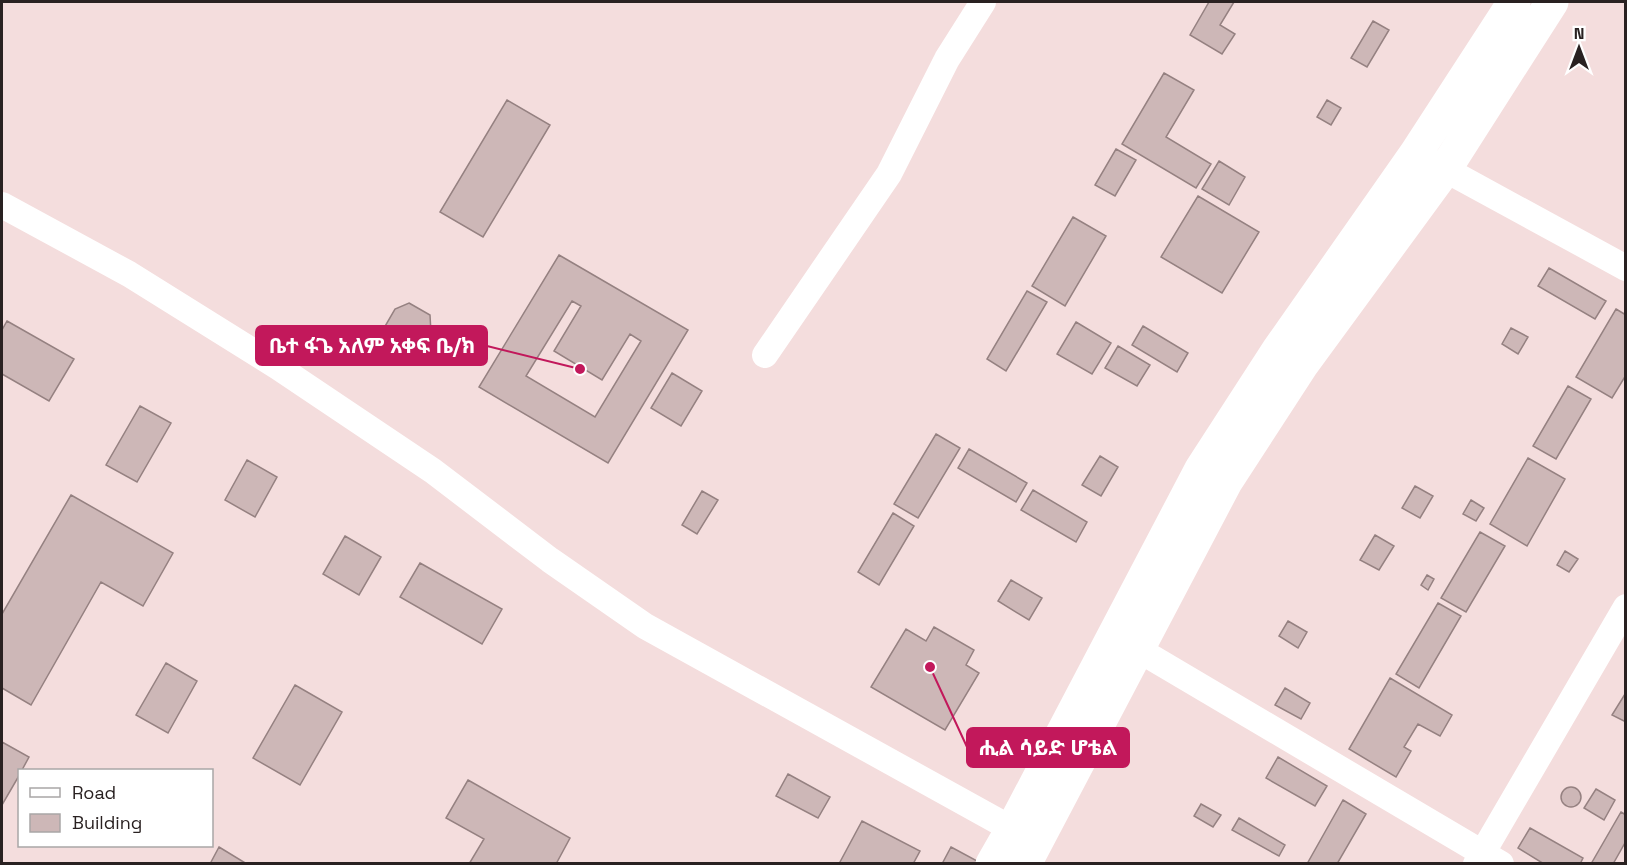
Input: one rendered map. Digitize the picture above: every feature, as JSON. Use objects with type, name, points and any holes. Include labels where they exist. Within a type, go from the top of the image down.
[{"type":"main road","points":[[992,864],[1202,469],[1278,350],[1416,153],[1514,2]]},
{"type":"main road","points":[[1025,864],[1226,482],[1302,365],[1444,171],[1552,2]]},
{"type":"street","points":[[765,355],[889,174],[947,59],[983,2]]},
{"type":"street","points":[[1416,153],[1444,171],[1626,268]]},
{"type":"street","points":[[2,205],[129,274],[278,367],[433,471],[550,560],[645,626],[1012,829]]},
{"type":"street","points":[[1139,650],[1486,859],[1626,607]]},
{"type":"building","points":[[1209,2],[1234,2],[1220,25],[1235,34],[1222,54],[1190,35]]},
{"type":"building","points":[[1373,21],[1389,30],[1367,67],[1351,58]]},
{"type":"building","points":[[1164,73],[1194,90],[1166,137],[1211,164],[1196,188],[1122,144]]},
{"type":"building","points":[[507,100],[550,125],[483,237],[440,212]]},
{"type":"building","points":[[1327,100],[1341,108],[1331,125],[1317,117]]},
{"type":"building","points":[[1116,149],[1136,160],[1115,196],[1095,185]]},
{"type":"building","points":[[1219,161],[1245,177],[1229,205],[1202,189]]},
{"type":"building","points":[[1198,196],[1259,232],[1222,293],[1161,257]]},
{"type":"building","points":[[1073,217],[1106,236],[1065,306],[1032,286]]},
{"type":"building","points":[[559,255],[688,330],[608,463],[479,387]],"holes":[[[572,301],[581,306],[554,351],[602,380],[630,334],[641,341],[595,417],[526,376]]]},
{"type":"building","points":[[1549,268],[1606,301],[1595,319],[1538,286]]},
{"type":"building","points":[[1027,291],[1047,302],[1006,371],[987,359]]},
{"type":"building","points":[[409,303],[430,315],[431,333],[419,352],[403,361],[382,348],[384,328],[395,309]]},
{"type":"building","points":[[1616,309],[1626,315],[1626,375],[1612,398],[1576,377]]},
{"type":"building","points":[[7,321],[74,359],[49,401],[2,374],[2,330]]},
{"type":"building","points":[[1076,322],[1111,343],[1092,374],[1057,354]]},
{"type":"building","points":[[1143,326],[1188,353],[1177,372],[1132,345]]},
{"type":"building","points":[[1511,328],[1528,337],[1518,354],[1502,344]]},
{"type":"building","points":[[1118,346],[1150,365],[1137,386],[1105,368]]},
{"type":"building","points":[[672,373],[702,391],[681,426],[651,408]]},
{"type":"building","points":[[1568,386],[1591,399],[1556,459],[1533,446]]},
{"type":"building","points":[[140,406],[171,423],[137,482],[106,465]]},
{"type":"building","points":[[936,434],[960,448],[918,518],[894,504]]},
{"type":"building","points":[[969,449],[1027,483],[1016,502],[958,468]]},
{"type":"building","points":[[1100,456],[1118,467],[1101,496],[1082,485]]},
{"type":"building","points":[[1528,458],[1565,479],[1527,546],[1490,524]]},
{"type":"building","points":[[247,460],[277,477],[255,517],[225,500]]},
{"type":"building","points":[[1415,486],[1433,496],[1420,518],[1402,508]]},
{"type":"building","points":[[1033,490],[1087,522],[1076,542],[1021,510]]},
{"type":"building","points":[[702,491],[718,500],[697,534],[682,525]]},
{"type":"building","points":[[71,495],[173,553],[143,606],[101,582],[31,705],[2,688],[2,614]]},
{"type":"building","points":[[1471,500],[1484,508],[1476,521],[1463,514]]},
{"type":"building","points":[[893,513],[914,526],[879,585],[858,572]]},
{"type":"building","points":[[1480,532],[1505,546],[1466,612],[1441,598]]},
{"type":"building","points":[[1375,535],[1394,546],[1379,570],[1360,560]]},
{"type":"building","points":[[345,536],[381,557],[359,595],[323,574]]},
{"type":"building","points":[[1565,551],[1578,559],[1569,572],[1557,565]]},
{"type":"building","points":[[420,563],[502,609],[482,644],[400,597]]},
{"type":"building","points":[[1427,575],[1434,579],[1428,590],[1421,585]]},
{"type":"building","points":[[1011,580],[1042,598],[1029,620],[998,601]]},
{"type":"building","points":[[1438,603],[1461,616],[1419,688],[1396,674]]},
{"type":"building","points":[[1288,621],[1307,632],[1298,648],[1279,636]]},
{"type":"building","points":[[934,627],[974,650],[966,665],[979,673],[945,730],[871,687],[906,629],[926,641]]},
{"type":"building","points":[[166,663],[197,681],[168,733],[136,715]]},
{"type":"building","points":[[1390,678],[1452,715],[1440,736],[1418,724],[1404,747],[1411,751],[1396,777],[1349,749]]},
{"type":"building","points":[[295,685],[342,712],[300,785],[253,758]]},
{"type":"building","points":[[1285,688],[1310,703],[1301,719],[1275,705]]},
{"type":"building","points":[[1626,694],[1626,722],[1612,715]]},
{"type":"building","points":[[2,742],[29,757],[23,769],[18,769],[18,777],[2,805]]},
{"type":"building","points":[[1278,757],[1327,786],[1315,806],[1266,778]]},
{"type":"building","points":[[788,774],[830,797],[818,818],[776,796]]},
{"type":"building","points":[[468,780],[570,838],[556,864],[469,864],[484,839],[446,818]]},
{"type":"building","points":[[1571,787],[1578,790],[1581,797],[1578,804],[1571,807],[1564,804],[1561,797],[1564,790]]},
{"type":"building","points":[[1596,789],[1615,800],[1604,820],[1584,808]]},
{"type":"building","points":[[1343,800],[1366,814],[1337,864],[1307,864]]},
{"type":"building","points":[[1201,804],[1221,815],[1213,827],[1194,816]]},
{"type":"building","points":[[1621,812],[1626,815],[1626,841],[1613,864],[1591,864]]},
{"type":"building","points":[[1239,818],[1285,845],[1279,856],[1232,830]]},
{"type":"building","points":[[862,821],[920,851],[913,864],[843,864],[840,862]]},
{"type":"building","points":[[1530,828],[1583,858],[1580,864],[1544,864],[1518,848]]},
{"type":"building","points":[[219,847],[247,864],[210,864]]},
{"type":"building","points":[[951,847],[979,862],[978,864],[942,864]]},
{"type":"place","name":"ቤተ ፋጌ አለም አቀፍ ቤ/ክ","points":[[580,369]]},
{"type":"place","name":"ሒል ሳይድ ሆቴል","points":[[930,667]]}]
